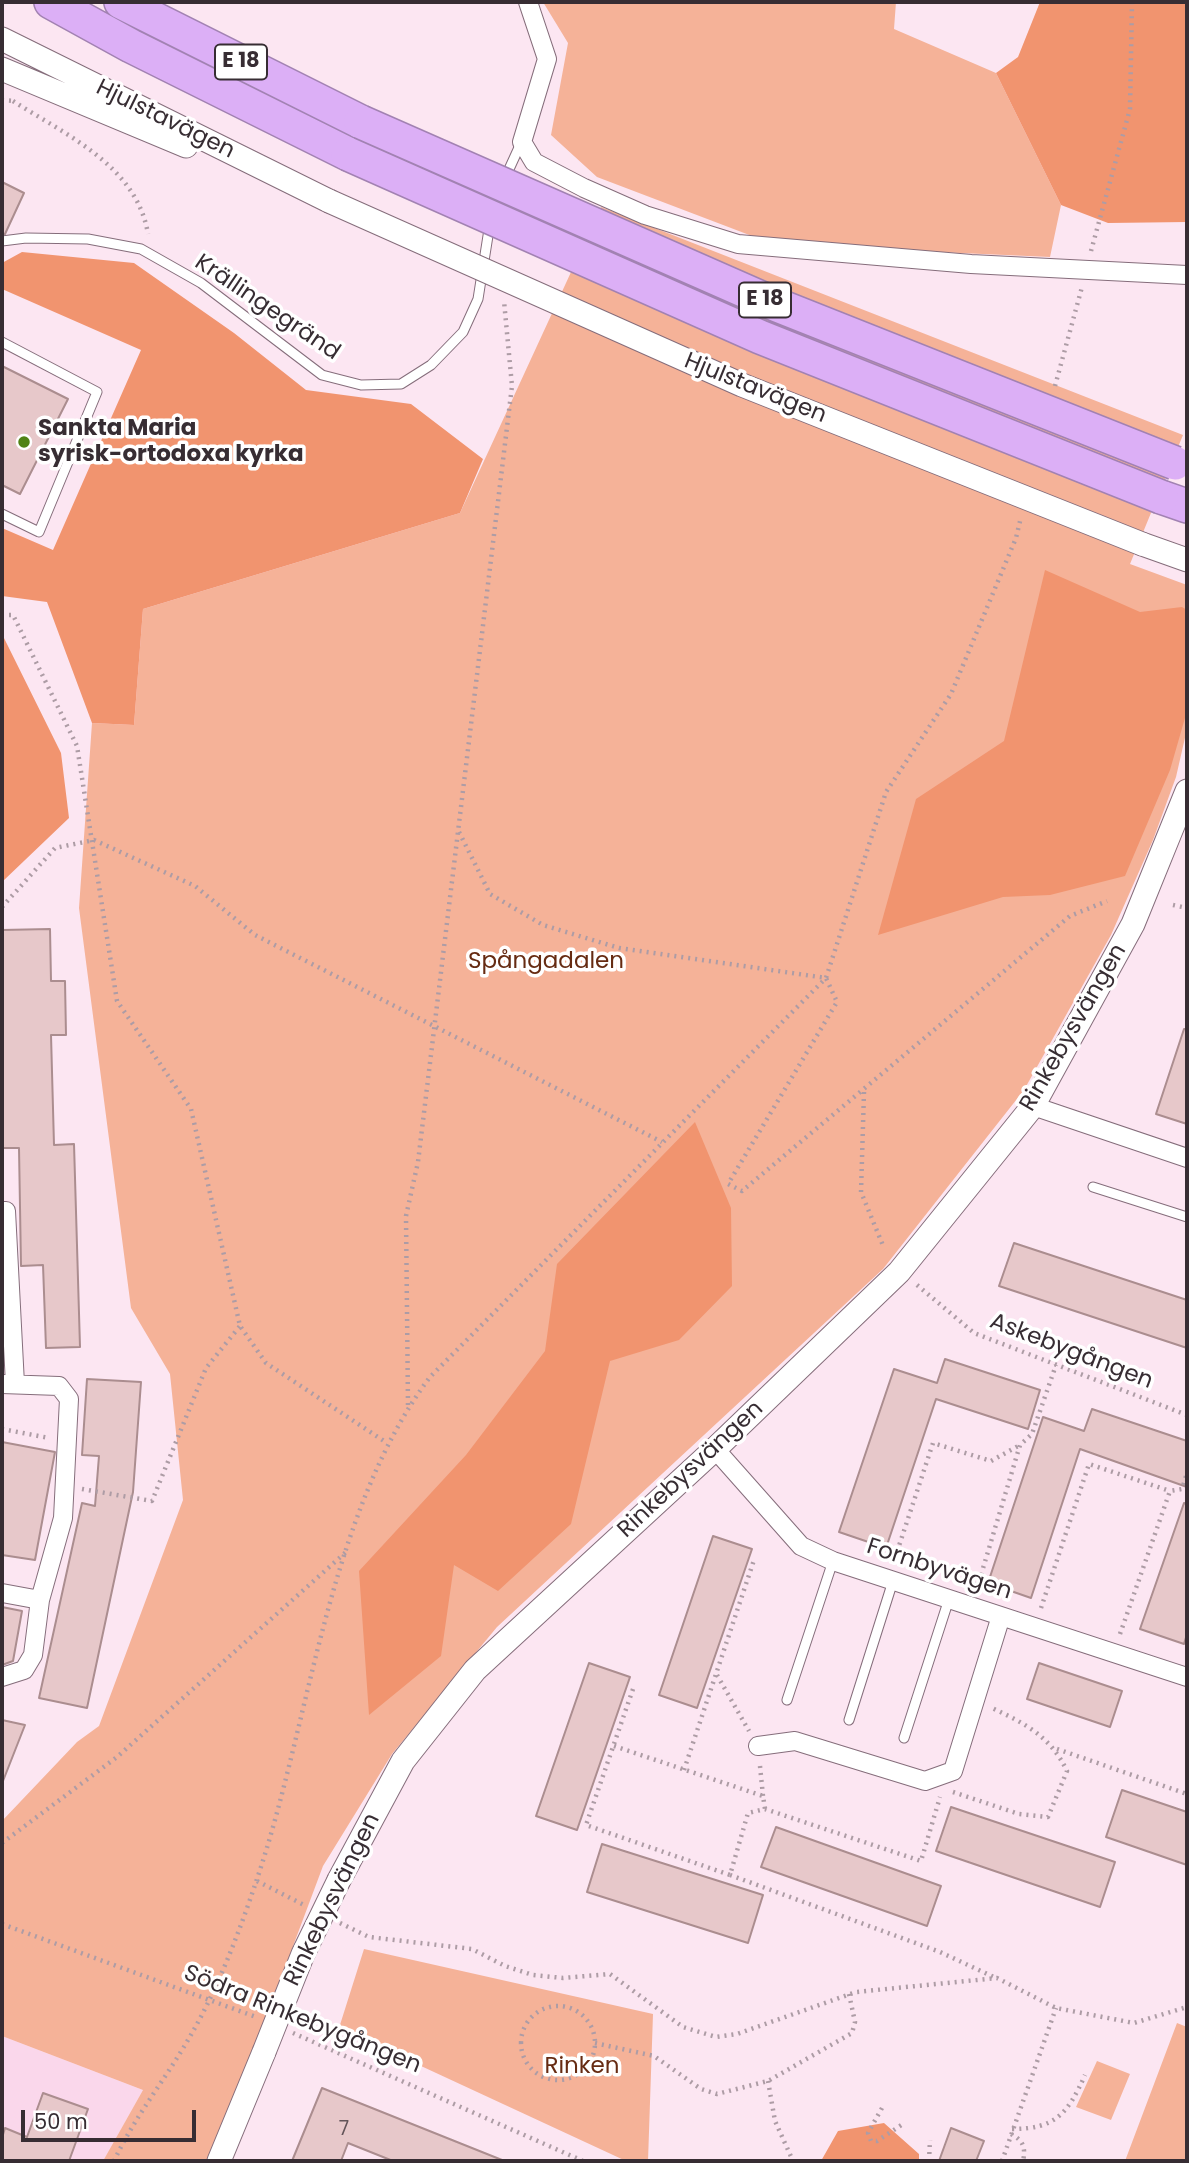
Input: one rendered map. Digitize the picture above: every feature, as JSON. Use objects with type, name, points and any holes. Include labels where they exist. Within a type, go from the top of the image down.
[{"type":"highway","name":"E 18","points":[[51,2],[348,154],[760,337],[1174,501]]},
{"type":"highway","name":"E 18","points":[[121,2],[361,122],[777,305],[1181,465]]},
{"type":"street","points":[[528,2],[547,59],[522,142],[534,162],[645,215],[738,244],[971,264],[1187,275]]},
{"type":"street","name":"Hjulstavägen","points":[[2,39],[328,201]]},
{"type":"street","name":"Hjulstavägen","points":[[2,69],[328,201],[743,385],[1187,560]]},
{"type":"street","name":"Rinkebysvängen","points":[[219,2161],[303,1954],[403,1761],[475,1670],[715,1449],[899,1272],[1033,1106],[1133,924],[1187,791]]},
{"type":"street","points":[[1033,1106],[1187,1158]]},
{"type":"street","points":[[2,1212],[6,1211],[9,1384],[59,1386],[69,1399],[63,1518],[40,1600],[33,1655],[24,1670],[2,1676]]},
{"type":"street","name":"Fornbyvägen","points":[[715,1449],[801,1546],[832,1561],[1187,1677]]},
{"type":"street","points":[[2,1593],[40,1600]]},
{"type":"street","points":[[758,1746],[795,1741],[925,1782],[953,1771],[1001,1616]]},
{"type":"lane","points":[[494,193],[512,169],[522,142]]},
{"type":"lane","name":"Krällingegränd","points":[[2,241],[88,239],[141,249],[201,283],[323,375],[361,385],[401,384],[431,365],[463,332],[478,299],[492,206]]},
{"type":"lane","points":[[2,342],[97,391],[39,532],[2,514]]},
{"type":"lane","points":[[1093,1187],[1187,1217]]},
{"type":"lane","points":[[787,1700],[832,1561]]},
{"type":"lane","points":[[849,1720],[893,1581]]},
{"type":"lane","points":[[904,1738],[949,1599]]},
{"type":"path","points":[[1086,270],[1130,109],[1132,2]]},
{"type":"path","points":[[12,101],[92,152],[126,181],[144,211],[150,255]]},
{"type":"path","points":[[408,1406],[406,1216],[418,1162],[512,386],[503,289]]},
{"type":"path","points":[[114,2161],[210,1998],[264,1856],[347,1552],[387,1443],[408,1406],[430,1377],[826,978],[886,792],[951,694],[1016,538]]},
{"type":"path","points":[[2,615],[13,615],[77,746],[94,840],[117,1001],[191,1109],[240,1326],[266,1363],[387,1443]]},
{"type":"path","points":[[458,831],[489,894],[543,925],[618,948],[826,978]]},
{"type":"path","points":[[2,907],[55,848],[94,840],[195,886],[255,936],[662,1142]]},
{"type":"path","points":[[826,978],[836,1002],[727,1184],[742,1191],[1070,916],[1107,901]]},
{"type":"path","points":[[1173,905],[1187,908]]},
{"type":"path","points":[[864,1091],[861,1192],[884,1248]]},
{"type":"path","name":"Askebygången","points":[[917,1284],[974,1333],[1187,1415]]},
{"type":"path","points":[[65,1486],[152,1501],[206,1368],[240,1326]]},
{"type":"path","points":[[907,1562],[895,1558],[933,1443],[991,1461],[1020,1445],[1031,1434],[1056,1365]]},
{"type":"path","points":[[2,1429],[68,1441]]},
{"type":"path","points":[[966,1581],[978,1585],[1020,1445]]},
{"type":"path","points":[[1052,1612],[1041,1608],[1089,1464],[1170,1491],[1182,1489],[1187,1473]]},
{"type":"path","points":[[1110,1631],[1122,1635],[1170,1491]]},
{"type":"path","points":[[2,1843],[117,1757],[347,1552]]},
{"type":"path","points":[[684,1770],[754,1560]]},
{"type":"path","points":[[716,1674],[758,1746],[765,1809]]},
{"type":"path","points":[[633,1689],[586,1825],[940,1952],[1056,2008],[1134,2023],[1187,2007]]},
{"type":"path","points":[[975,1700],[1026,1724],[1056,1749],[1187,1794]]},
{"type":"path","points":[[614,1746],[763,1796]]},
{"type":"path","points":[[730,1875],[748,1813],[765,1809],[921,1861],[943,1789],[1019,1814],[1048,1817],[1067,1771],[1056,1749]]},
{"type":"path","name":"Södra Rinkebygången","points":[[2,1924],[210,1998],[258,2018]]},
{"type":"path","points":[[369,1937],[472,1949],[505,1966],[542,1976],[610,1974],[684,2026],[716,2037],[737,2034],[849,1994],[996,1978]]},
{"type":"path","points":[[595,2042],[654,2056],[709,2093],[728,2091],[768,2081],[852,2033],[855,2022],[849,1994]]},
{"type":"path","points":[[555,2006],[567,2007],[587,2020],[595,2042],[587,2065],[567,2078],[555,2080],[533,2070],[522,2049],[526,2025],[544,2009],[555,2006]]},
{"type":"path","points":[[1002,2161],[1056,2008]]},
{"type":"path","name":"Södra Rinkebygången","points":[[282,2028],[583,2161]]},
{"type":"path","points":[[1011,2132],[1036,2129],[1050,2123],[1072,2104],[1085,2075]]},
{"type":"path","points":[[768,2081],[775,2121],[793,2161]]},
{"type":"path","points":[[882,2108],[869,2133],[871,2141],[877,2141],[903,2124]]},
{"type":"path","points":[[1011,2132],[1020,2138],[1024,2145],[1023,2161]]},
{"type":"path","points":[[929,2161],[930,2140]]},
{"type":"shaded area","points":[[1040,2],[1187,2],[1187,222],[1108,223],[1061,205],[996,73],[1018,57]]},
{"type":"shaded area","points":[[22,252],[134,263],[234,333],[306,390],[411,404],[483,459],[460,513],[143,609],[134,725],[92,723],[47,602],[2,596],[2,528],[53,550],[141,350],[2,289],[2,263]]},
{"type":"shaded area","points":[[1045,570],[1140,612],[1182,607],[1187,610],[1187,711],[1170,770],[1125,876],[1050,895],[1003,897],[878,935],[916,799],[1004,741]]},
{"type":"shaded area","points":[[2,634],[61,753],[69,818],[2,882]]},
{"type":"shaded area","points":[[695,1122],[731,1208],[732,1286],[679,1340],[610,1361],[571,1524],[498,1591],[454,1565],[441,1656],[369,1715],[359,1571],[466,1455],[545,1351],[557,1264]]},
{"type":"shaded area","points":[[2,2036],[143,2090],[103,2161],[2,2161]]},
{"type":"shaded area","points":[[884,2123],[919,2154],[919,2161],[821,2161],[838,2131]]},
{"type":"green space","points":[[543,2],[896,2],[894,29],[996,73],[1061,205],[1050,257],[871,249],[752,236],[597,177],[551,135],[568,43]]},
{"type":"green space","name":"Spångadalen","points":[[601,207],[1183,435],[1130,564],[1187,585],[1187,729],[1176,777],[1153,840],[1111,935],[1024,1090],[883,1269],[497,1627],[392,1754],[323,1866],[262,2029],[207,2161],[103,2161],[143,2090],[2,2036],[2,1821],[77,1742],[99,1726],[183,1500],[170,1374],[131,1308],[79,908],[92,723],[134,725],[143,609],[460,513]]},
{"type":"green space","name":"Rinken","points":[[364,1949],[653,2014],[648,2161],[626,2161],[339,2028]]},
{"type":"green space","points":[[1177,2023],[1187,2027],[1187,2161],[1125,2161]]},
{"type":"green space","points":[[1097,2061],[1130,2074],[1111,2120],[1076,2107]]},
{"type":"building","points":[[2,182],[24,193],[5,234],[2,234]]},
{"type":"building","name":"Sankta Maria syrisk-ortodoxa kyrka","points":[[2,366],[68,399],[20,494],[2,485]]},
{"type":"building","points":[[50,929],[51,981],[65,981],[66,1035],[51,1035],[54,1145],[74,1144],[80,1347],[46,1348],[43,1265],[21,1266],[19,1148],[2,1148],[2,930]]},
{"type":"building","points":[[1184,1029],[1187,1029],[1187,1124],[1156,1114]]},
{"type":"building","points":[[1014,1243],[1187,1300],[1187,1348],[999,1286]]},
{"type":"building","points":[[945,1359],[1040,1390],[1028,1429],[936,1399],[886,1548],[839,1532],[894,1369],[937,1383]]},
{"type":"building","points":[[87,1379],[141,1382],[133,1492],[87,1708],[39,1698],[82,1503],[95,1506],[99,1456],[82,1455]]},
{"type":"building","points":[[1092,1409],[1187,1441],[1187,1487],[1080,1449],[1031,1598],[988,1583],[1043,1417],[1084,1431]]},
{"type":"building","points":[[2,1442],[55,1452],[35,1560],[2,1555]]},
{"type":"building","points":[[1184,1503],[1187,1504],[1187,1634],[1184,1644],[1140,1629]]},
{"type":"building","points":[[713,1536],[752,1549],[697,1708],[659,1695]]},
{"type":"building","points":[[2,1607],[22,1611],[13,1661],[2,1665]]},
{"type":"building","points":[[589,1663],[630,1677],[577,1830],[536,1816]]},
{"type":"building","points":[[1039,1663],[1122,1691],[1110,1727],[1027,1699]]},
{"type":"building","points":[[2,1720],[25,1725],[3,1781],[2,1780]]},
{"type":"building","points":[[1122,1790],[1187,1812],[1187,1865],[1106,1837]]},
{"type":"building","points":[[951,1807],[1115,1862],[1100,1907],[936,1851]]},
{"type":"building","points":[[776,1827],[941,1886],[927,1926],[761,1867]]},
{"type":"building","points":[[602,1844],[763,1895],[748,1943],[587,1892]]},
{"type":"building","points":[[322,2088],[502,2161],[393,2161],[348,2143],[341,2161],[292,2161]]},
{"type":"building","points":[[43,2093],[88,2109],[69,2161],[2,2161],[5,2128],[27,2137]]},
{"type":"building","points":[[951,2128],[984,2141],[976,2161],[939,2161]]},
{"type":"place","name":"Sankta Maria syrisk-ortodoxa kyrka","points":[[24,442]]}]
